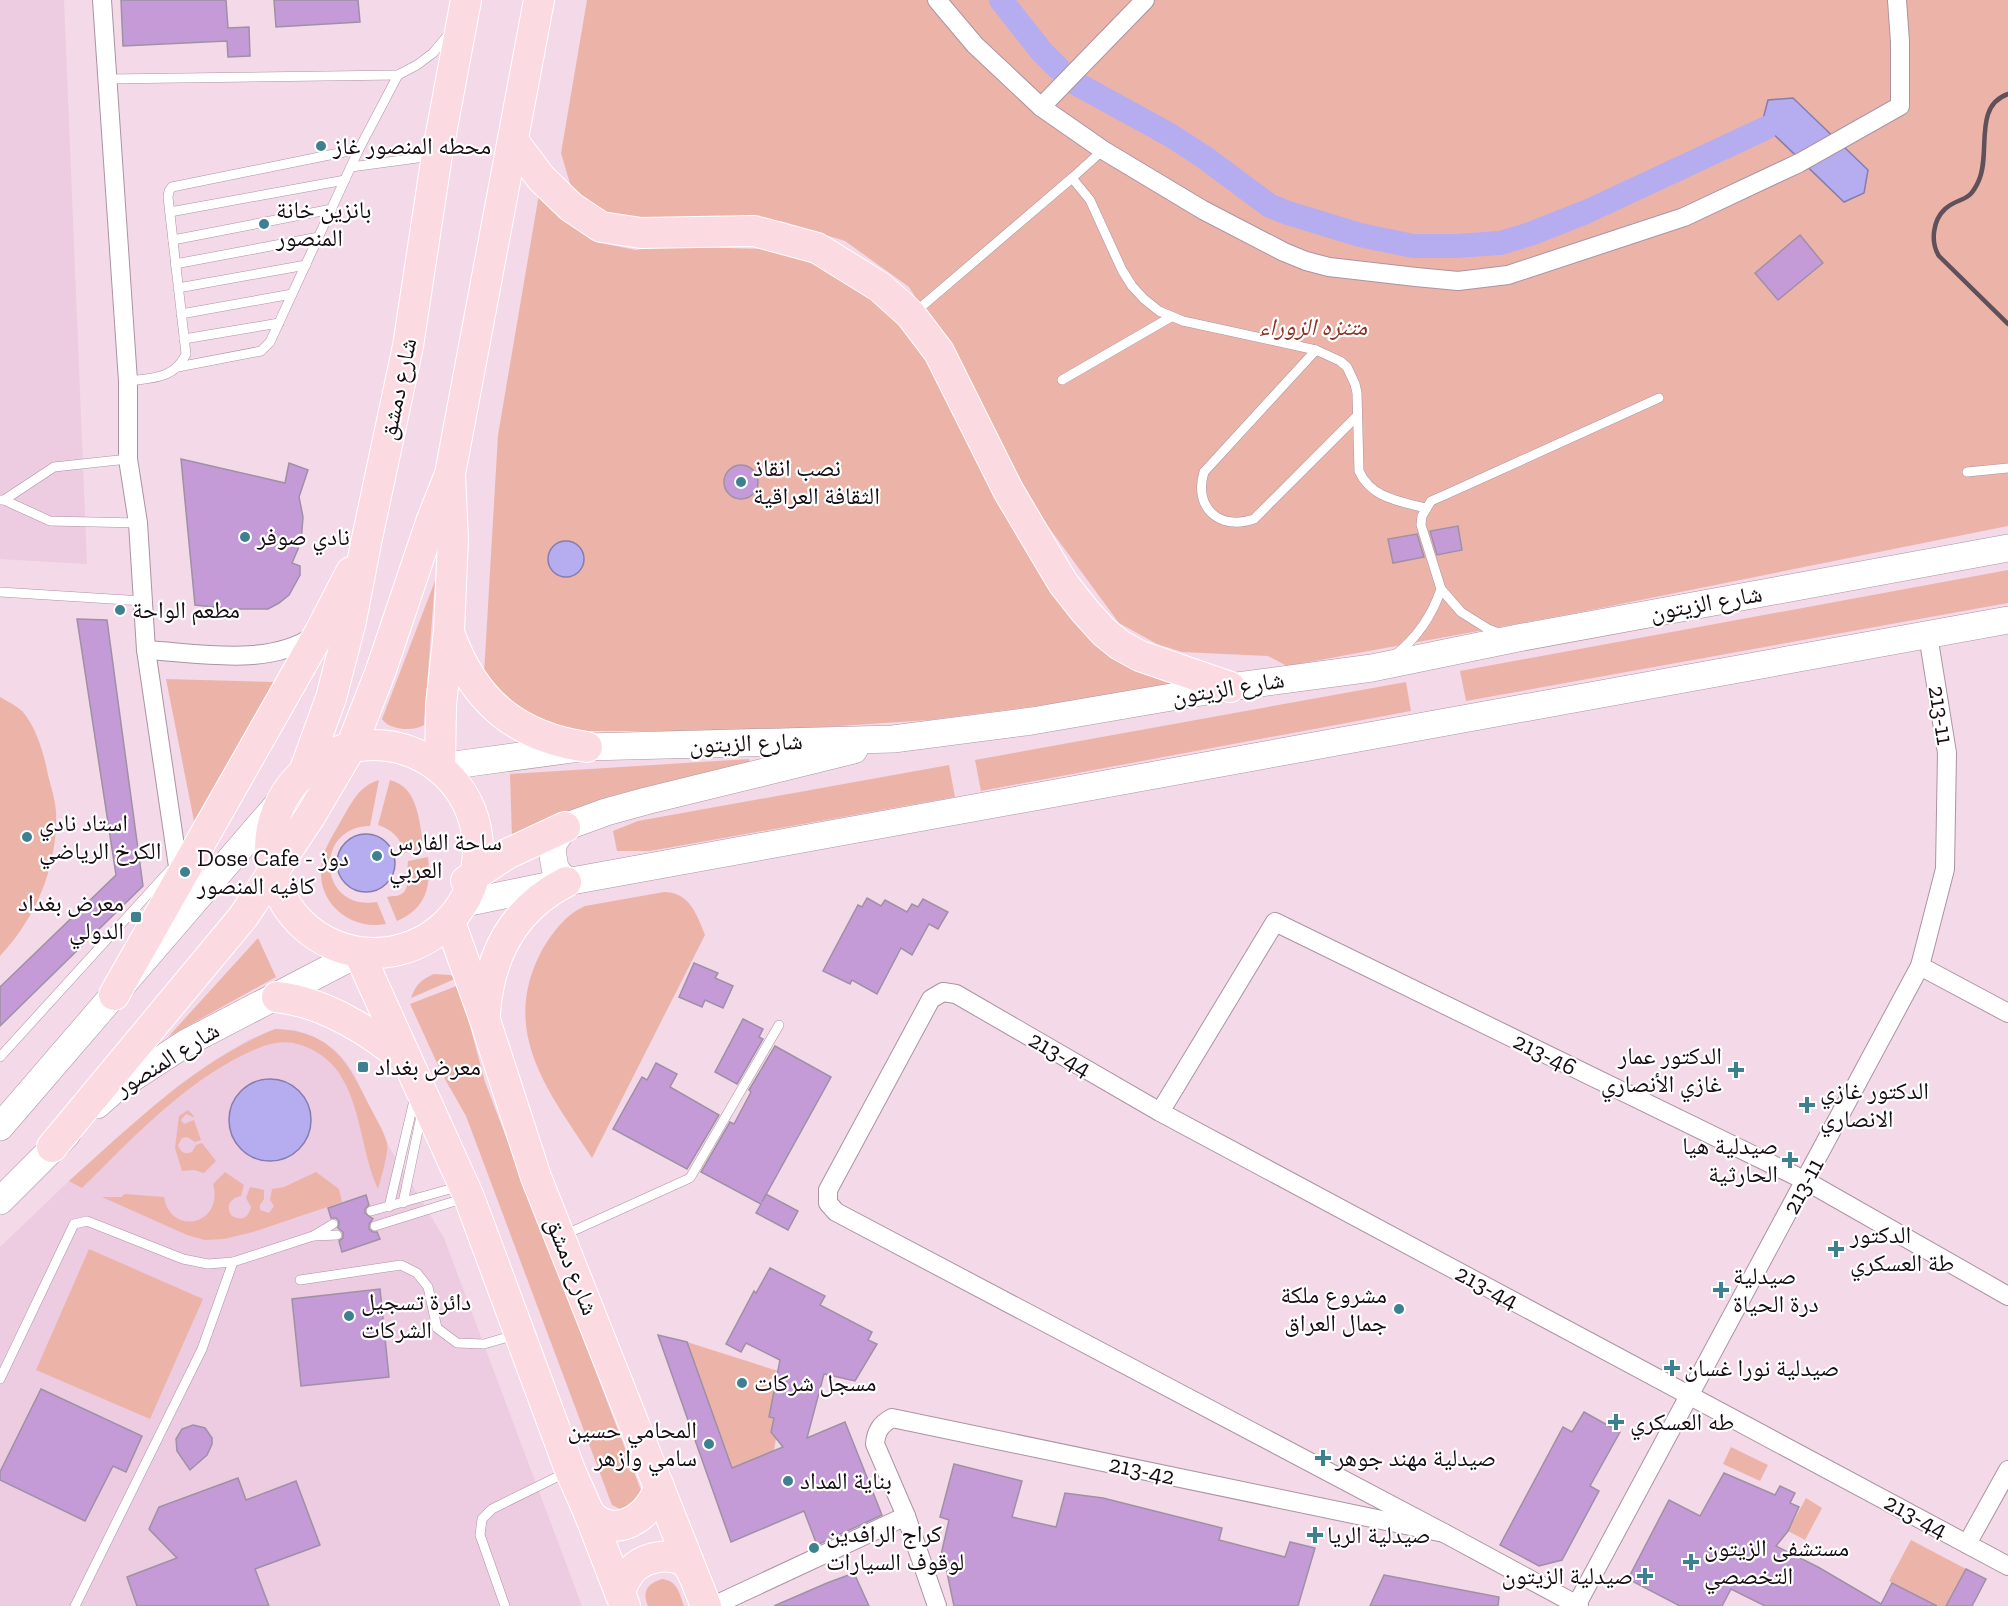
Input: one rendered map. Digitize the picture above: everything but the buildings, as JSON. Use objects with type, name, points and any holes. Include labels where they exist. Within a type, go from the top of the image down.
[{"type":"main road","name":"شارع دمشق","points":[[304,772],[331,698],[351,621],[408,346],[437,155],[466,0]]},
{"type":"main road","points":[[52,1147],[243,917],[311,815],[351,747],[380,673],[431,522],[450,474],[514,142],[538,0]]},
{"type":"main road","points":[[514,142],[541,178],[572,207],[601,227],[641,233],[754,231],[817,248],[880,287],[911,315],[939,352],[1009,492],[1063,583],[1104,632],[1120,645],[1140,656],[1230,687]]},
{"type":"main road","points":[[440,767],[441,705],[449,632],[453,539],[450,474]]},
{"type":"main road","points":[[114,995],[178,872],[320,632],[366,543]]},
{"type":"main road","name":"شارع الزيتون","points":[[440,767],[587,747],[893,739],[1032,721],[1230,687],[1372,668],[1518,638],[2008,548]]},
{"type":"main road","points":[[457,912],[566,882],[2008,620]]},
{"type":"main road","points":[[449,632],[468,676],[499,712],[540,737],[563,744],[587,747]]},
{"type":"main road","points":[[380,998],[404,950],[430,915],[449,895],[477,873],[507,854],[565,827],[616,809],[783,769],[893,739]]},
{"type":"main road","points":[[0,1127],[304,772],[326,756],[351,747],[373,744],[395,746],[416,753],[440,767],[460,788],[474,814],[479,843],[477,873],[457,912],[429,939],[404,950],[382,954],[359,953],[326,943],[301,925],[283,902],[272,874],[270,848],[273,821],[284,797]]},
{"type":"main road","points":[[565,827],[554,842],[552,850],[555,868],[566,882]]},
{"type":"main road","points":[[485,1020],[491,975],[504,941],[519,919],[540,897],[566,882]]},
{"type":"main road","name":"شارع دمشق","points":[[457,912],[485,1020],[536,1177],[706,1606]]},
{"type":"main road","points":[[359,953],[466,1191],[570,1470],[622,1599]]},
{"type":"main road","name":"شارع المنصور","points":[[0,1201],[52,1147],[114,1090],[186,1043],[359,953]]},
{"type":"main road","points":[[277,997],[288,998],[340,1017],[365,1030],[418,1081]]},
{"type":"main road","points":[[589,1513],[596,1521],[609,1525],[623,1524],[637,1519],[648,1510],[656,1498],[658,1486]]},
{"type":"main road","points":[[622,1599],[626,1578],[635,1567],[648,1559],[663,1556],[678,1558],[686,1563],[693,1574]]},
{"type":"street","points":[[102,0],[128,381],[128,459],[138,523],[146,650],[178,872]]},
{"type":"street","points":[[937,0],[975,45],[1041,107],[1103,150],[1203,210],[1274,248],[1306,261],[1329,267],[1458,280],[1508,274],[1684,218],[1799,163],[1900,106],[1900,42],[1897,0]]},
{"type":"street","points":[[1041,107],[1145,0]]},
{"type":"street","points":[[146,650],[254,656],[297,645],[320,632]]},
{"type":"street","name":"213-11","points":[[1577,1606],[1920,966],[1945,869],[1947,753],[1928,634]]},
{"type":"street","name":"213-46","points":[[1160,1112],[1275,922],[1806,1181],[2008,1296]]},
{"type":"street","points":[[1920,966],[2008,1013]]},
{"type":"street","name":"213-44","points":[[1444,1533],[847,1218],[828,1203],[828,1190],[931,999],[942,993],[956,994],[1160,1112],[2008,1566]]},
{"type":"street","name":"213-42","points":[[937,1606],[906,1516],[875,1443],[880,1427],[892,1418],[1444,1533],[1577,1606]]},
{"type":"street","points":[[1967,1544],[2008,1470]]},
{"type":"street","points":[[713,1606],[906,1516]]},
{"type":"lane","points":[[107,79],[398,75],[426,59],[445,41],[455,27],[466,0]]},
{"type":"lane","points":[[128,381],[164,376],[178,367],[261,351],[270,342],[351,167],[398,75]]},
{"type":"lane","points":[[178,367],[186,354],[168,194],[172,187],[360,149]]},
{"type":"lane","points":[[911,315],[1103,150]]},
{"type":"lane","points":[[351,167],[437,155]]},
{"type":"lane","points":[[1072,178],[1090,200],[1122,270],[1144,299],[1171,317],[1183,321],[1316,350],[1340,361],[1352,375],[1357,393],[1359,471],[1364,482],[1377,493],[1425,508]]},
{"type":"lane","points":[[170,212],[345,180]]},
{"type":"lane","points":[[173,240],[332,209]]},
{"type":"lane","points":[[175,264],[319,237]]},
{"type":"lane","points":[[178,288],[306,265]]},
{"type":"lane","points":[[182,314],[292,294]]},
{"type":"lane","points":[[1062,380],[1171,317]]},
{"type":"lane","points":[[184,339],[279,324]]},
{"type":"lane","points":[[1316,350],[1204,472],[1201,495],[1205,505],[1212,514],[1232,523],[1244,523],[1254,519],[1357,416]]},
{"type":"lane","points":[[1518,638],[1474,622],[1450,602],[1441,589],[1421,525],[1425,508],[1439,497],[1659,398]]},
{"type":"lane","points":[[2,500],[54,467],[128,459]]},
{"type":"lane","points":[[1967,472],[2008,468]]},
{"type":"lane","points":[[2,500],[50,521],[138,523]]},
{"type":"lane","points":[[1372,668],[1396,655],[1416,636],[1431,614],[1441,589]]},
{"type":"lane","points":[[0,592],[143,601]]},
{"type":"lane","points":[[0,1057],[178,872]]},
{"type":"lane","points":[[560,1237],[690,1178],[779,1025]]},
{"type":"lane","points":[[403,1203],[418,1081]]},
{"type":"lane","points":[[389,1206],[418,1081]]},
{"type":"lane","points":[[371,1211],[466,1191]]},
{"type":"lane","points":[[375,1226],[466,1191]]},
{"type":"lane","points":[[0,1379],[74,1224],[87,1221],[183,1259],[208,1264],[233,1262],[313,1236],[333,1224]]},
{"type":"lane","points":[[313,1236],[337,1235]]},
{"type":"lane","points":[[75,1606],[202,1349],[233,1262]]},
{"type":"lane","points":[[300,1280],[401,1265],[417,1273],[429,1287],[436,1328],[457,1343],[484,1344],[519,1334]]},
{"type":"lane","points":[[505,1606],[480,1535],[482,1519],[492,1509],[570,1470]]},
{"type":"shaded area","points":[[0,0],[64,0],[87,564],[0,559]]},
{"type":"shaded area","points":[[1793,98],[1868,170],[1864,193],[1844,202],[1762,123],[1768,100]]},
{"type":"shaded area","points":[[566,541],[579,546],[584,559],[579,572],[566,577],[553,572],[548,559],[553,546]]},
{"type":"shaded area","points":[[366,834],[382,839],[390,847],[395,863],[390,879],[382,887],[366,892],[350,887],[342,879],[337,863],[342,847],[350,839]]},
{"type":"shaded area","points":[[275,1029],[295,1030],[314,1037],[336,1051],[345,1061],[353,1072],[388,1145],[444,1238],[582,1606],[0,1606],[0,1247],[69,1181],[176,1087],[250,1039]]},
{"type":"shaded area","points":[[270,1079],[286,1082],[299,1091],[308,1104],[311,1120],[308,1136],[299,1149],[286,1158],[270,1161],[254,1158],[241,1149],[232,1136],[229,1120],[232,1104],[241,1091],[254,1082]]},
{"type":"green space","name":"متنزه الزوراء","points":[[587,0],[2008,0],[2008,526],[1576,613],[1287,666],[1268,656],[1182,652],[1157,644],[1119,623],[1047,525],[948,348],[909,287],[845,241],[781,221],[610,218],[571,187],[561,153]]},
{"type":"green space","points":[[539,194],[560,213],[606,244],[636,250],[656,246],[768,249],[817,265],[873,298],[919,343],[1029,548],[1179,683],[1160,690],[929,720],[766,731],[561,731],[527,719],[484,674],[498,435]]},
{"type":"green space","points":[[2008,570],[2008,603],[1466,701],[1460,671]]},
{"type":"green space","points":[[435,581],[424,725],[414,729],[396,728],[382,719]]},
{"type":"green space","points":[[166,679],[274,682],[194,821]]},
{"type":"green space","points":[[1406,682],[1411,711],[981,791],[975,760]]},
{"type":"green space","name":"استاد نادي الكرخ الرياضي","points":[[0,697],[23,712],[39,742],[54,798],[56,831],[49,870],[35,907],[13,941],[0,956]]},
{"type":"green space","points":[[749,759],[750,766],[668,782],[605,798],[564,813],[512,838],[510,774]]},
{"type":"green space","points":[[949,765],[955,797],[650,851],[617,851],[613,831],[638,821]]},
{"type":"green space","points":[[379,780],[370,826],[351,830],[338,840],[331,853],[330,868],[334,883],[343,894],[358,902],[377,902],[386,924],[372,925],[359,923],[337,910],[323,888],[321,875],[325,850],[349,807],[361,790]]},
{"type":"green space","points":[[390,780],[400,784],[412,798],[419,817],[424,848],[405,853],[395,835],[378,825]]},
{"type":"green space","points":[[428,857],[429,877],[425,895],[415,910],[397,921],[387,897],[396,896],[405,891],[408,882],[408,861]]},
{"type":"green space","points":[[664,892],[673,893],[686,900],[695,912],[705,935],[592,1158],[560,1110],[535,1061],[528,1036],[525,1009],[529,981],[549,938],[565,919],[578,910],[585,906]]},
{"type":"green space","points":[[258,938],[276,977],[168,1037],[169,1036]]},
{"type":"green space","points":[[434,974],[457,978],[411,998],[420,983]]},
{"type":"green space","points":[[459,985],[485,1082],[642,1493],[641,1497],[624,1511],[612,1505],[466,1116],[442,1074],[410,1004]]},
{"type":"green space","points":[[275,1029],[310,1035],[324,1042],[335,1051],[353,1074],[387,1143],[386,1159],[378,1189],[372,1175],[357,1115],[347,1087],[339,1073],[334,1066],[312,1049],[285,1042],[247,1053],[201,1080],[179,1096],[139,1132],[82,1188],[69,1181],[166,1096],[218,1059]]},
{"type":"green space","points":[[188,1110],[194,1116],[186,1114],[181,1120],[184,1124],[194,1120],[201,1140],[195,1142],[187,1137],[182,1138],[178,1145],[181,1151],[187,1153],[192,1152],[196,1145],[202,1143],[216,1161],[204,1173],[194,1170],[182,1171],[175,1148],[179,1116]]},
{"type":"green space","points":[[225,1172],[244,1185],[241,1196],[234,1199],[229,1206],[230,1213],[236,1218],[244,1218],[250,1211],[251,1207],[246,1198],[250,1187],[264,1190],[260,1210],[269,1213],[274,1206],[270,1200],[272,1189],[284,1187],[316,1172],[339,1189],[342,1202],[253,1232],[224,1239],[205,1240],[187,1235],[102,1197],[121,1197],[125,1194],[164,1197],[169,1210],[176,1218],[195,1221],[204,1217],[211,1209],[214,1198],[213,1184]]},
{"type":"green space","points":[[89,1249],[203,1299],[150,1419],[36,1370]]},
{"type":"green space","points":[[687,1342],[778,1371],[770,1417],[774,1418],[771,1432],[776,1438],[774,1451],[732,1468]]},
{"type":"green space","points":[[1731,1447],[1768,1465],[1760,1481],[1723,1464]]},
{"type":"green space","points":[[1806,1498],[1822,1508],[1805,1540],[1788,1531]]},
{"type":"green space","points":[[1911,1540],[1966,1569],[1946,1606],[1937,1606],[1889,1581]]},
{"type":"green space","points":[[662,1579],[675,1585],[684,1606],[648,1606],[647,1589]]},
{"type":"waterway","points":[[1001,0],[1042,52],[1058,68]]},
{"type":"waterway","points":[[1077,84],[1170,135],[1270,206],[1360,235],[1413,246],[1500,243],[1530,234],[1586,212],[1766,128]]},
{"type":"railway","points":[[2008,94],[1997,100],[1990,109],[1985,131],[1982,169],[1975,188],[1968,196],[1945,209],[1934,231],[1934,244],[1939,256],[2008,324]]},
{"type":"place","name":"محطه المنصور غاز","points":[[321,146]]},
{"type":"place","name":"بانزين خانة المنصور","points":[[264,224]]},
{"type":"place","name":"نصب انقاذ الثقافة العراقية","points":[[741,482]]},
{"type":"place","name":"نادي صوفر","points":[[245,537]]},
{"type":"place","name":"مطعم الواحة","points":[[120,610]]},
{"type":"place","name":"استاد نادي الكرخ الرياضي","points":[[27,837]]},
{"type":"place","name":"ساحة الفارس العربي","points":[[377,856]]},
{"type":"place","name":"Dose Cafe - دوز كافيه المنصور","points":[[185,872]]},
{"type":"place","name":"معرض بغداد الدولي","points":[[136,917]]},
{"type":"place","name":"معرض بغداد","points":[[363,1067]]},
{"type":"place","name":"الدكتور عمار غازي الأنصاري","points":[[1736,1070]]},
{"type":"place","name":"الدكتور غازي الانصاري","points":[[1807,1105]]},
{"type":"place","name":"صيدلية هيا الحارثية","points":[[1790,1160]]},
{"type":"place","name":"الدكتور طة العسكري","points":[[1836,1249]]},
{"type":"place","name":"صيدلية درة الحياة","points":[[1721,1290]]},
{"type":"place","name":"مشروع ملكة جمال العراق","points":[[1399,1309]]},
{"type":"place","name":"دائرة تسجيل الشركات","points":[[349,1316]]},
{"type":"place","name":"صيدلية نورا غسان","points":[[1672,1368]]},
{"type":"place","name":"مسجل شركات","points":[[742,1383]]},
{"type":"place","name":"طه العسكري","points":[[1616,1422]]},
{"type":"place","name":"المحامي حسين سامي وازهر","points":[[709,1444]]},
{"type":"place","name":"صيدلية مهند جوهر","points":[[1323,1458]]},
{"type":"place","name":"بناية المداد","points":[[788,1481]]},
{"type":"place","name":"صيدلية الريا","points":[[1315,1535]]},
{"type":"place","name":"كراج الرافدين لوقوف السيارات","points":[[814,1548]]},
{"type":"place","name":"مستشفى الزيتون التخصصي","points":[[1691,1562]]},
{"type":"place","name":"صيدلية الزيتون","points":[[1645,1576]]}]
